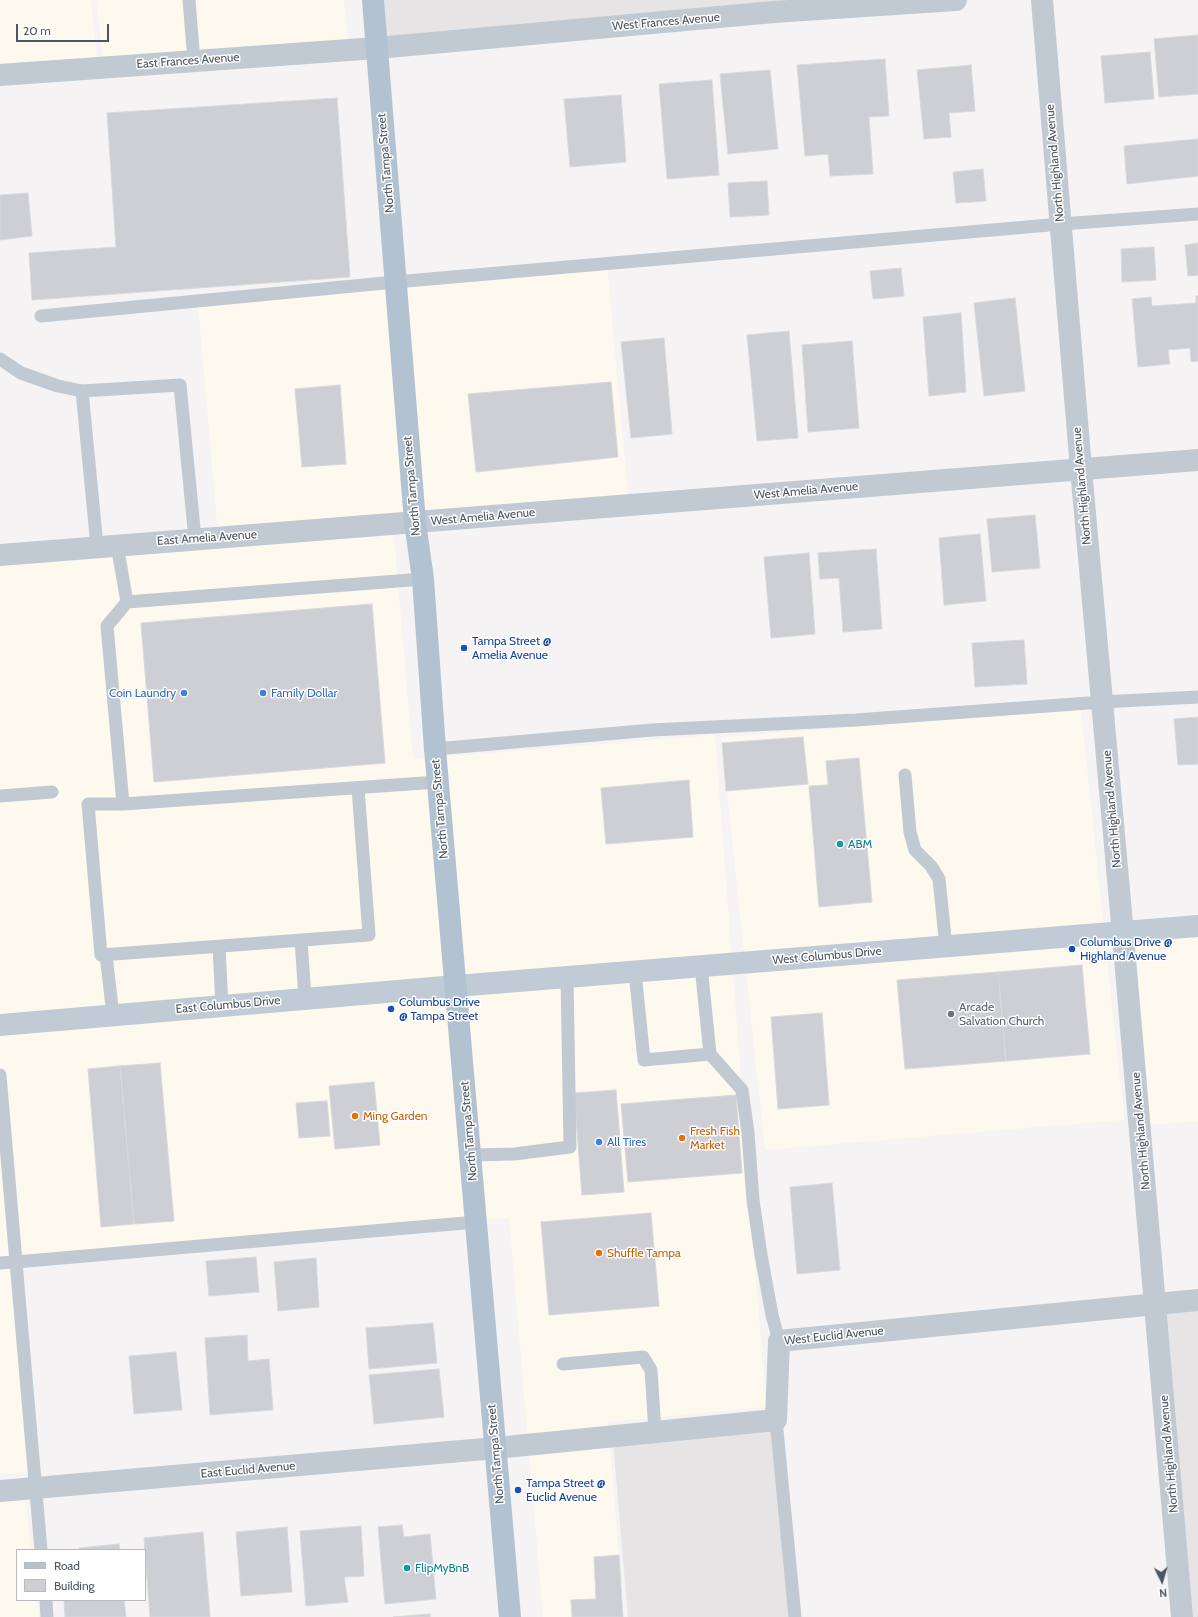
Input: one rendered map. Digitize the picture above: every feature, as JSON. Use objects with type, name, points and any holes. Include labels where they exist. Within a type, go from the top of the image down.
[{"type":"main road","name":"North Tampa Street","points":[[373,0],[414,522],[423,580],[435,749],[510,1617]]},
{"type":"main road","name":"West Columbus Drive","points":[[456,986],[1198,926]]},
{"type":"main road","name":"East Columbus Drive","points":[[0,1025],[456,986]]},
{"type":"street","name":"West Frances Avenue","points":[[377,48],[774,6],[956,0]]},
{"type":"street","name":"North Highland Avenue","points":[[1042,0],[1081,469],[1156,1304],[1182,1617]]},
{"type":"street","name":"East Frances Avenue","points":[[0,75],[377,48]]},
{"type":"street","name":"West Amelia Avenue","points":[[414,522],[1198,460]]},
{"type":"street","name":"East Amelia Avenue","points":[[0,555],[414,522]]},
{"type":"street","name":"West Euclid Avenue","points":[[776,1420],[779,1341],[1198,1300]]},
{"type":"street","points":[[496,1448],[776,1420]]},
{"type":"street","name":"East Euclid Avenue","points":[[0,1491],[496,1448]]},
{"type":"lane","points":[[189,0],[194,61]]},
{"type":"lane","points":[[41,316],[395,282],[1060,224],[1198,214]]},
{"type":"lane","points":[[0,359],[21,373],[58,386],[82,391],[180,385],[195,539]]},
{"type":"lane","points":[[82,391],[107,546],[127,602]]},
{"type":"lane","points":[[124,804],[107,626],[127,602],[423,580]]},
{"type":"lane","points":[[435,749],[652,730],[856,720],[1102,702],[1198,697]]},
{"type":"lane","points":[[905,775],[910,832],[915,850],[931,866],[939,879],[946,946]]},
{"type":"lane","points":[[358,788],[369,935],[101,955],[88,804],[124,804],[438,782]]},
{"type":"lane","points":[[0,796],[52,792]]},
{"type":"lane","points":[[301,940],[305,998]]},
{"type":"lane","points":[[219,947],[222,1006]]},
{"type":"lane","points":[[106,955],[113,1015]]},
{"type":"lane","points":[[701,966],[710,1054],[742,1090],[748,1133],[753,1200],[761,1255],[772,1315],[779,1341]]},
{"type":"lane","points":[[635,972],[644,1060],[710,1054]]},
{"type":"lane","points":[[471,1155],[514,1154],[570,1147],[567,977]]},
{"type":"lane","points":[[0,1075],[41,1549]]},
{"type":"lane","points":[[0,1263],[476,1222]]},
{"type":"lane","points":[[562,1364],[643,1358],[651,1370],[655,1432]]},
{"type":"lane","points":[[776,1420],[795,1617]]},
{"type":"lane","points":[[46,1601],[47,1617]]},
{"type":"shaded area","points":[[0,0],[91,0],[97,58],[0,63]]},
{"type":"shaded area","points":[[96,0],[344,0],[348,39],[103,57]]},
{"type":"shaded area","points":[[379,0],[935,0],[383,44]]},
{"type":"shaded area","points":[[607,264],[629,505],[421,519],[395,282]]},
{"type":"shaded area","points":[[393,288],[414,521],[218,535],[198,305]]},
{"type":"shaded area","points":[[394,535],[413,759],[715,735],[766,1407],[608,1422],[624,1617],[543,1617],[509,1218],[10,1256],[29,1472],[0,1474],[0,566]]},
{"type":"shaded area","points":[[1081,709],[1124,1120],[765,1150],[721,737]]},
{"type":"shaded area","points":[[1198,933],[1198,1121],[1146,1125],[1129,939]]},
{"type":"shaded area","points":[[1198,1309],[1198,1617],[1187,1617],[1161,1312]]},
{"type":"shaded area","points":[[773,1428],[792,1617],[628,1617],[613,1442]]},
{"type":"shaded area","points":[[25,1498],[31,1549],[16,1549],[16,1601],[37,1601],[39,1617],[0,1617],[0,1501]]},
{"type":"building","points":[[1198,35],[1198,94],[1159,97],[1154,39]]},
{"type":"building","points":[[1150,52],[1154,99],[1105,103],[1101,56]]},
{"type":"building","points":[[885,59],[889,116],[869,117],[873,174],[830,176],[828,154],[805,156],[797,65]]},
{"type":"building","points":[[971,65],[975,111],[949,113],[951,137],[924,139],[917,70]]},
{"type":"building","points":[[770,70],[778,149],[728,154],[720,74]]},
{"type":"building","points":[[712,80],[719,175],[667,179],[659,84]]},
{"type":"building","points":[[621,95],[626,162],[570,167],[564,99]]},
{"type":"building","points":[[337,98],[350,277],[32,300],[29,253],[116,247],[107,113]]},
{"type":"building","points":[[1198,139],[1198,176],[1127,184],[1124,146]]},
{"type":"building","points":[[983,169],[986,201],[956,203],[953,172]]},
{"type":"building","points":[[767,181],[769,215],[730,217],[728,183]]},
{"type":"building","points":[[28,193],[32,236],[0,240],[0,195]]},
{"type":"building","points":[[1198,243],[1198,275],[1188,276],[1185,245]]},
{"type":"building","points":[[1154,247],[1156,280],[1122,282],[1121,249]]},
{"type":"building","points":[[901,268],[904,296],[873,299],[870,271]]},
{"type":"building","points":[[1196,296],[1198,296],[1198,361],[1191,362],[1190,348],[1168,350],[1170,364],[1138,367],[1132,299],[1151,297],[1152,306],[1196,303]]},
{"type":"building","points":[[1015,298],[1025,391],[984,396],[974,303]]},
{"type":"building","points":[[961,313],[966,392],[929,396],[923,317]]},
{"type":"building","points":[[789,331],[798,438],[757,441],[747,335]]},
{"type":"building","points":[[664,338],[672,434],[631,438],[621,342]]},
{"type":"building","points":[[852,341],[859,428],[808,432],[802,345]]},
{"type":"building","points":[[611,382],[618,457],[476,472],[468,394]]},
{"type":"building","points":[[340,385],[346,464],[302,467],[295,389]]},
{"type":"building","points":[[1035,515],[1040,568],[992,572],[987,519]]},
{"type":"building","points":[[980,534],[986,601],[944,605],[939,538]]},
{"type":"building","points":[[876,549],[882,629],[843,632],[839,578],[820,579],[818,553]]},
{"type":"building","points":[[809,553],[815,634],[771,638],[764,557]]},
{"type":"building","name":"Family Dollar","points":[[372,604],[385,763],[154,782],[141,623]]},
{"type":"building","points":[[1024,640],[1027,684],[975,687],[972,643]]},
{"type":"building","points":[[1198,717],[1198,764],[1178,765],[1174,719]]},
{"type":"building","points":[[803,737],[808,784],[726,791],[722,743]]},
{"type":"building","name":"ABM","points":[[859,758],[872,902],[819,907],[809,786],[828,785],[826,761]]},
{"type":"building","points":[[689,780],[693,837],[606,844],[601,788]]},
{"type":"building","name":"Arcade Salvation Church","points":[[1082,965],[1090,1054],[1006,1061],[998,972]]},
{"type":"building","name":"Arcade Salvation Church","points":[[998,972],[1006,1061],[905,1069],[897,980]]},
{"type":"building","points":[[822,1013],[829,1105],[778,1109],[771,1017]]},
{"type":"building","points":[[160,1063],[174,1221],[134,1224],[120,1066]]},
{"type":"building","points":[[120,1066],[134,1224],[101,1227],[88,1069]]},
{"type":"building","name":"Ming Garden","points":[[374,1082],[380,1145],[335,1149],[329,1086]]},
{"type":"building","name":"All Tires","points":[[616,1090],[624,1192],[582,1195],[574,1093]]},
{"type":"building","name":"Fresh Fish Market","points":[[736,1095],[742,1173],[628,1182],[621,1104]]},
{"type":"building","points":[[327,1101],[330,1136],[299,1138],[296,1103]]},
{"type":"building","points":[[832,1183],[840,1270],[797,1274],[790,1187]]},
{"type":"building","name":"Shuffle Tampa","points":[[651,1213],[659,1306],[549,1315],[541,1222]]},
{"type":"building","points":[[256,1257],[259,1292],[209,1296],[206,1261]]},
{"type":"building","points":[[316,1258],[319,1307],[278,1311],[274,1262]]},
{"type":"building","points":[[433,1323],[437,1363],[369,1369],[366,1328]]},
{"type":"building","points":[[247,1335],[248,1361],[269,1359],[273,1410],[210,1415],[205,1338]]},
{"type":"building","points":[[176,1352],[182,1410],[134,1414],[129,1356]]},
{"type":"building","points":[[439,1369],[444,1417],[374,1424],[369,1375]]},
{"type":"building","name":"FlipMyBnB","points":[[402,1525],[404,1537],[430,1534],[436,1599],[385,1604],[378,1527]]},
{"type":"building","points":[[361,1526],[364,1576],[344,1577],[348,1602],[306,1606],[300,1531]]},
{"type":"building","points":[[287,1527],[292,1592],[241,1596],[236,1532]]},
{"type":"building","points":[[203,1532],[210,1617],[150,1617],[144,1538]]},
{"type":"building","points":[[119,1544],[120,1549],[80,1549]]},
{"type":"building","points":[[619,1555],[623,1617],[572,1617],[571,1600],[596,1599],[594,1557]]},
{"type":"building","points":[[64,1601],[124,1601],[126,1617],[65,1617]]},
{"type":"building","points":[[430,1614],[430,1617],[393,1617]]},
{"type":"place","name":"Tampa Street @ Amelia Avenue","points":[[464,648]]},
{"type":"place","name":"Coin Laundry","points":[[184,693]]},
{"type":"place","name":"Family Dollar","points":[[263,693]]},
{"type":"place","name":"ABM","points":[[840,844]]},
{"type":"place","name":"Columbus Drive @ Highland Avenue","points":[[1072,949]]},
{"type":"place","name":"Columbus Drive @ Tampa Street","points":[[391,1009]]},
{"type":"place","name":"Arcade Salvation Church","points":[[951,1014]]},
{"type":"place","name":"Ming Garden","points":[[355,1116]]},
{"type":"place","name":"Fresh Fish Market","points":[[682,1138]]},
{"type":"place","name":"All Tires","points":[[599,1142]]},
{"type":"place","name":"Shuffle Tampa","points":[[599,1253]]},
{"type":"place","name":"Tampa Street @ Euclid Avenue","points":[[518,1490]]},
{"type":"place","name":"FlipMyBnB","points":[[407,1568]]}]
